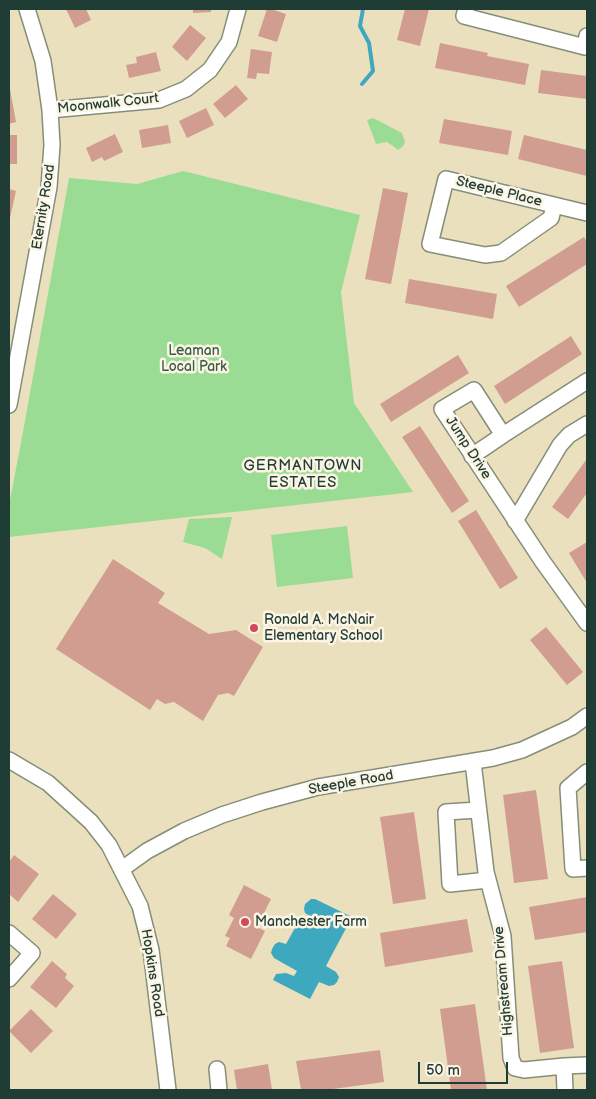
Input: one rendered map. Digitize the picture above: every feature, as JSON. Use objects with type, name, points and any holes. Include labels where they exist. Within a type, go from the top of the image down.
[{"type":"street","name":"Eternity Road","points":[[9,404],[49,187],[52,145],[50,110],[43,61],[27,9]]},
{"type":"street","name":"Moonwalk Court","points":[[50,110],[159,100],[186,89],[210,70],[229,42],[238,9]]},
{"type":"street","points":[[466,9],[464,16],[585,47],[587,36]]},
{"type":"street","name":"Steeple Place","points":[[554,206],[551,218],[502,253],[485,255],[430,244],[446,179],[587,213]]},
{"type":"street","points":[[472,456],[587,381]]},
{"type":"street","name":"Jump Drive","points":[[503,435],[474,390],[442,409],[515,521],[587,623]]},
{"type":"street","points":[[515,521],[560,445],[569,435],[587,424]]},
{"type":"street","name":"Steeple Road","points":[[122,869],[147,851],[184,831],[222,815],[318,787],[493,758],[522,750],[572,727],[587,716]]},
{"type":"street","name":"Hopkins Road","points":[[9,760],[48,783],[91,822],[109,845],[140,906],[151,950],[168,1090]]},
{"type":"street","name":"Highstream Drive","points":[[473,762],[486,872],[503,936],[511,1058],[515,1068],[524,1070],[564,1066]]},
{"type":"street","points":[[585,778],[568,788],[573,869],[587,868]]},
{"type":"street","points":[[478,810],[446,812],[450,884],[488,880]]},
{"type":"street","points":[[9,933],[32,953],[9,979]]},
{"type":"street","points":[[565,1090],[564,1066],[587,1064]]},
{"type":"street","points":[[217,1069],[219,1090]]},
{"type":"green space","points":[[373,118],[402,133],[405,142],[403,146],[398,150],[387,142],[376,144],[367,120]]},
{"type":"green space","name":"Leaman Local Park","points":[[183,171],[360,215],[341,292],[354,403],[413,492],[9,537],[9,505],[69,178],[137,184]]},
{"type":"green space","points":[[232,517],[222,559],[205,548],[183,542],[189,519]]},
{"type":"green space","points":[[347,526],[353,578],[277,587],[271,535]]},
{"type":"water","points":[[311,899],[315,899],[352,917],[326,966],[336,972],[339,977],[337,982],[329,986],[319,982],[310,999],[273,980],[276,974],[286,973],[294,976],[297,971],[274,958],[271,953],[275,944],[279,942],[286,944],[300,919],[319,929],[322,923],[305,913],[305,904]]},
{"type":"building","points":[[66,9],[86,9],[91,20],[75,28]]},
{"type":"building","points":[[193,9],[211,9],[211,12],[193,13]]},
{"type":"building","points":[[267,9],[286,14],[277,42],[258,36]]},
{"type":"building","points":[[405,9],[429,9],[420,46],[397,40]]},
{"type":"building","points":[[190,25],[206,38],[187,61],[172,47]]},
{"type":"building","points":[[440,43],[488,53],[487,56],[529,64],[525,85],[435,68]]},
{"type":"building","points":[[251,49],[272,52],[269,74],[257,73],[256,79],[247,78]]},
{"type":"building","points":[[156,52],[161,71],[129,78],[126,65],[137,63],[136,57]]},
{"type":"building","points":[[541,70],[587,76],[587,99],[538,93]]},
{"type":"building","points":[[236,85],[248,99],[225,118],[213,104]]},
{"type":"building","points":[[9,89],[16,122],[9,124]]},
{"type":"building","points":[[206,108],[214,125],[187,138],[179,121]]},
{"type":"building","points":[[444,119],[512,131],[508,155],[439,143]]},
{"type":"building","points":[[168,125],[171,143],[142,148],[139,130]]},
{"type":"building","points":[[115,134],[123,152],[104,161],[102,157],[92,162],[86,148]]},
{"type":"building","points":[[9,135],[17,135],[17,164],[9,164]]},
{"type":"building","points":[[524,135],[587,150],[587,176],[518,159]]},
{"type":"building","points":[[383,188],[408,193],[391,284],[365,279]]},
{"type":"building","points":[[9,189],[16,191],[10,218],[9,218]]},
{"type":"building","points":[[584,237],[587,242],[587,264],[519,307],[506,286]]},
{"type":"building","points":[[409,279],[497,294],[493,319],[405,303]]},
{"type":"building","points":[[571,336],[582,354],[505,404],[494,386]]},
{"type":"building","points":[[458,355],[469,373],[391,422],[380,404]]},
{"type":"building","points":[[420,426],[469,501],[452,513],[402,437]]},
{"type":"building","points":[[586,460],[587,493],[568,519],[552,507]]},
{"type":"building","points":[[476,510],[518,578],[500,589],[458,521]]},
{"type":"building","points":[[587,542],[587,583],[569,553]]},
{"type":"building","name":"Ronald A. McNair Elementary School","points":[[113,559],[165,593],[158,603],[209,634],[236,630],[263,647],[234,696],[228,693],[218,695],[203,721],[174,702],[165,704],[157,699],[150,710],[56,649]]},
{"type":"building","points":[[546,627],[583,672],[567,685],[530,640]]},
{"type":"building","points":[[536,790],[548,879],[514,883],[503,795]]},
{"type":"building","points":[[414,812],[426,899],[393,904],[380,817]]},
{"type":"building","points":[[14,855],[39,874],[18,902],[9,894],[9,862]]},
{"type":"building","name":"Manchester Farm","points":[[244,885],[271,899],[257,927],[265,931],[251,959],[226,946],[230,938],[225,936],[234,918],[229,915]]},
{"type":"building","points":[[53,894],[77,914],[56,939],[32,919]]},
{"type":"building","points":[[587,897],[587,932],[535,940],[529,907]]},
{"type":"building","points":[[467,919],[473,952],[385,967],[380,933]]},
{"type":"building","points":[[52,961],[67,974],[65,978],[74,986],[56,1008],[30,987]]},
{"type":"building","points":[[562,961],[574,1048],[540,1053],[528,966]]},
{"type":"building","points":[[475,1004],[487,1090],[451,1090],[440,1009]]},
{"type":"building","points":[[31,1009],[53,1031],[31,1053],[9,1031]]},
{"type":"building","points":[[380,1050],[384,1082],[326,1090],[301,1090],[296,1061]]},
{"type":"building","points":[[268,1064],[272,1090],[237,1090],[234,1070]]},
{"type":"waterway","points":[[362,84],[373,71],[369,43],[360,26],[363,9]]},
{"type":"place","name":"Ronald A. McNair Elementary School","points":[[254,628]]},
{"type":"place","name":"Manchester Farm","points":[[245,922]]},
{"type":"district","name":"GERMANTOWN ESTATES","points":[[303,474]]}]
